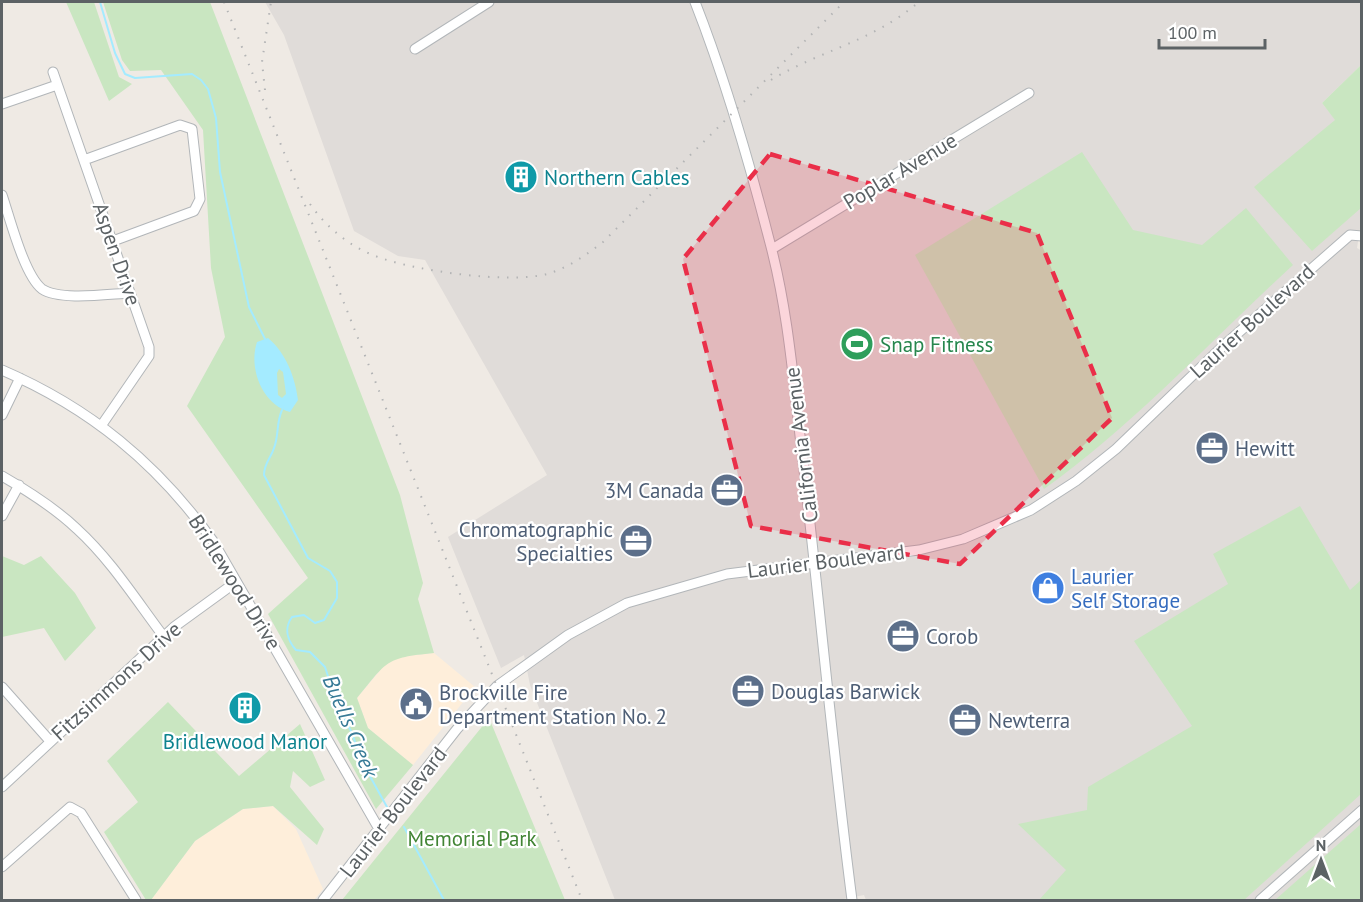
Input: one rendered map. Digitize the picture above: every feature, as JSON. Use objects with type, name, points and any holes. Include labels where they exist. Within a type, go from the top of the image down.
[{"type":"street","points":[[415,50],[489,2]]},
{"type":"street","name":"California Avenue","points":[[696,2],[717,58],[750,164],[772,249],[790,358],[852,900]]},
{"type":"street","name":"Aspen Drive","points":[[53,72],[148,341],[149,356],[101,426]]},
{"type":"street","points":[[2,104],[57,85]]},
{"type":"street","name":"Poplar Avenue","points":[[772,249],[1029,93]]},
{"type":"street","points":[[84,160],[180,125],[192,129],[201,199],[194,212],[113,240]]},
{"type":"street","points":[[2,195],[31,276],[43,289],[65,295],[130,293]]},
{"type":"street","name":"Laurier Boulevard","points":[[323,900],[457,729],[497,686],[568,635],[627,603],[727,574],[948,544],[1031,510],[1076,481],[1116,449],[1222,347],[1350,236],[1362,236]]},
{"type":"street","name":"Bridlewood Drive","points":[[2,370],[55,395],[101,426],[151,466],[185,501],[213,541],[379,829]]},
{"type":"street","points":[[2,415],[20,378]]},
{"type":"street","points":[[2,476],[19,485],[77,528],[106,559],[164,637]]},
{"type":"street","points":[[2,516],[19,485]]},
{"type":"street","name":"Fitzsimmons Drive","points":[[2,787],[164,637],[236,582]]},
{"type":"street","points":[[2,687],[50,741]]},
{"type":"street","points":[[2,867],[70,807],[81,813],[136,900]]},
{"type":"street","points":[[1260,900],[1362,810]]},
{"type":"highlighted area","points":[[770,154],[1037,233],[1112,418],[960,564],[751,526],[683,259]]},
{"type":"shaded area","points":[[265,2],[1361,2],[1361,65],[1322,103],[1361,152],[1361,222],[1357,248],[1362,251],[1361,900],[866,900],[864,895],[838,900],[615,900],[530,685],[524,655],[501,668],[448,537],[547,475],[425,260],[398,256],[354,231],[284,35]]},
{"type":"shaded area","points":[[434,653],[475,687],[413,765],[368,728],[357,698],[388,661],[404,656]]},
{"type":"shaded area","points":[[273,806],[296,829],[323,889],[314,900],[151,900],[195,841],[243,809]]},
{"type":"green space","points":[[66,2],[94,2],[119,77],[132,84],[109,101]]},
{"type":"green space","points":[[103,2],[210,2],[400,495],[423,583],[418,599],[434,653],[405,657],[388,664],[357,698],[368,728],[413,765],[376,809],[268,614],[308,578],[187,406],[225,337],[211,268],[203,130],[161,70],[130,71],[122,60]]},
{"type":"green space","points":[[1361,65],[1361,208],[1312,251],[1254,187],[1335,120],[1322,103]]},
{"type":"green space","points":[[1082,152],[1133,230],[1202,245],[1246,208],[1293,265],[1110,437],[1044,489],[915,255]]},
{"type":"green space","points":[[1300,506],[1350,590],[1361,580],[1361,794],[1244,900],[1039,900],[1066,870],[1018,824],[1087,810],[1088,787],[1192,726],[1134,641],[1228,584],[1213,554]]},
{"type":"green space","points":[[2,556],[24,565],[41,556],[75,593],[96,628],[65,661],[44,628],[2,637]]},
{"type":"green space","points":[[168,702],[239,776],[300,724],[325,780],[310,787],[293,771],[290,787],[324,829],[317,845],[273,806],[243,809],[195,841],[151,900],[146,900],[104,832],[138,802],[107,761]]},
{"type":"green space","name":"Memorial Park","points":[[489,718],[565,900],[342,900]]},
{"type":"green space","points":[[1361,824],[1361,900],[1275,900]]},
{"type":"water","points":[[268,338],[280,351],[289,366],[298,400],[290,412],[272,402],[260,385],[255,363],[257,342]],"holes":[[[279,369],[283,372],[286,394],[282,398],[278,395],[277,373]]]},
{"type":"waterway","points":[[100,2],[115,53],[125,74],[135,78],[192,74],[208,89],[216,118],[220,172],[249,307],[265,339]]},
{"type":"waterway","name":"Buells Creek","points":[[282,410],[276,443],[265,467],[264,475],[308,558],[330,571],[337,582],[337,598],[324,620],[315,623],[304,615],[292,617],[287,630],[290,642],[296,650],[310,652],[325,667],[338,707],[352,733],[361,760],[387,807]]},
{"type":"waterway","name":"Buells Creek","points":[[404,827],[444,900]]},
{"type":"railway","points":[[224,2],[582,900]]},
{"type":"railway","points":[[265,90],[262,62],[271,2]]},
{"type":"railway","points":[[310,204],[332,229],[349,242],[368,253],[395,262],[462,275],[486,277],[530,277],[555,271],[576,261],[603,242],[844,2]]},
{"type":"railway","points":[[771,80],[809,60],[883,27],[919,2]]},
{"type":"place","name":"Northern Cables","points":[[521,177]]},
{"type":"place","name":"Snap Fitness","points":[[857,344]]},
{"type":"place","name":"Hewitt","points":[[1212,448]]},
{"type":"place","name":"3M Canada","points":[[727,490]]},
{"type":"place","name":"Chromatographic Specialties","points":[[636,541]]},
{"type":"place","name":"Laurier Self Storage","points":[[1048,588]]},
{"type":"place","name":"Corob","points":[[903,636]]},
{"type":"place","name":"Douglas Barwick","points":[[748,691]]},
{"type":"place","name":"Brockville Fire Department Station No. 2","points":[[416,704]]},
{"type":"place","name":"Bridlewood Manor","points":[[245,708]]},
{"type":"place","name":"Newterra","points":[[965,720]]}]
